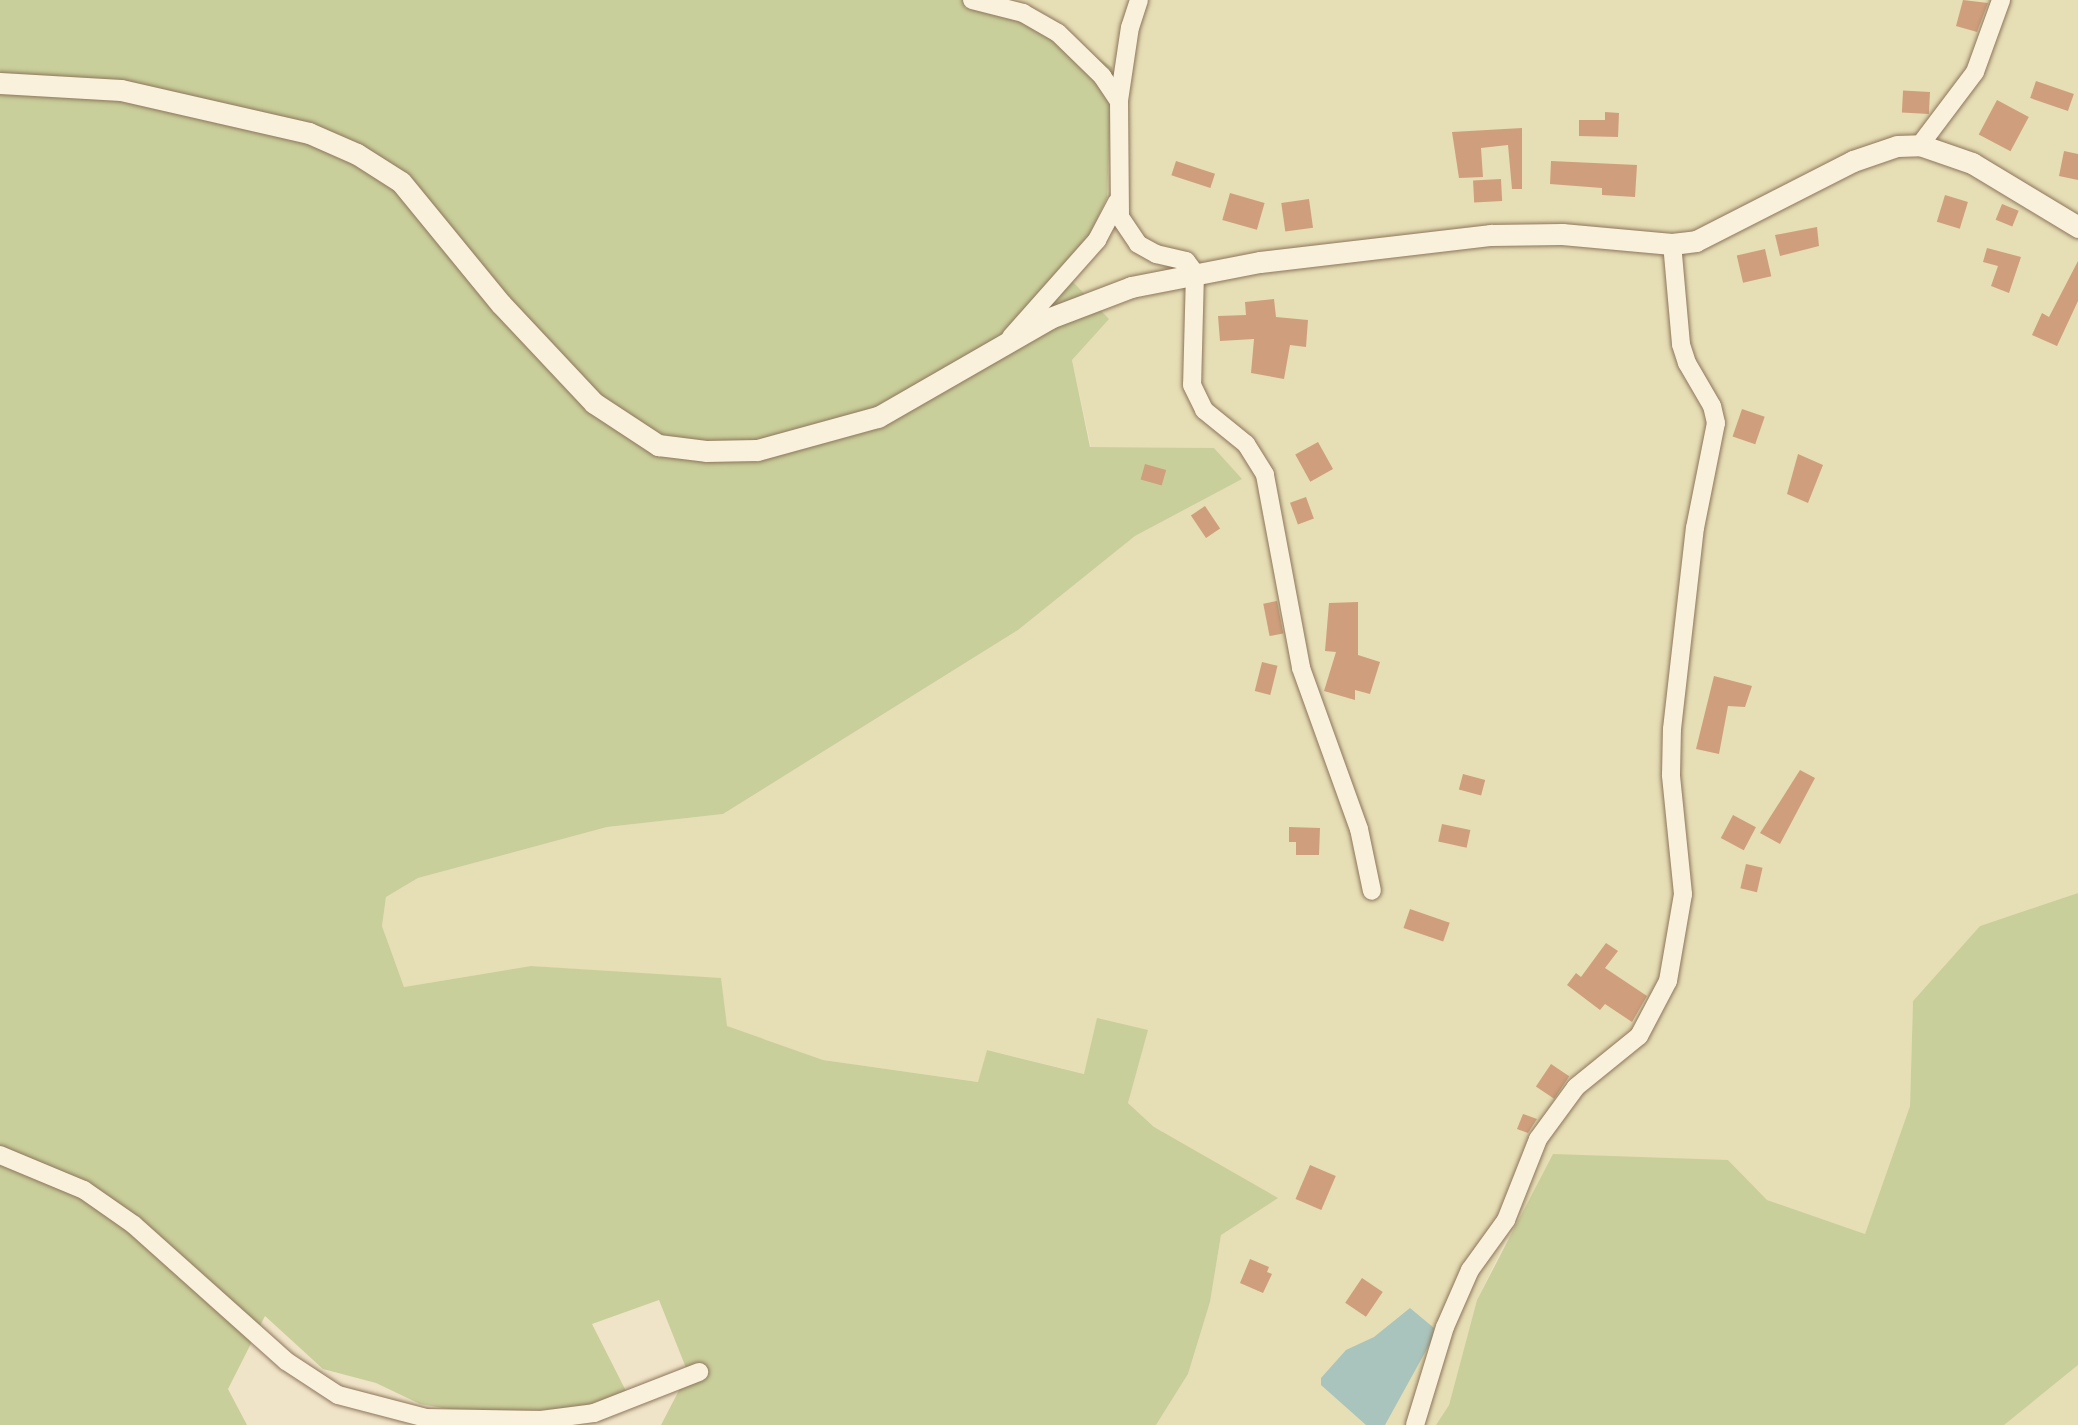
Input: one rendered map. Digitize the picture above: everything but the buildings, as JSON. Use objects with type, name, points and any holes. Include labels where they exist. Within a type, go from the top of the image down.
[{"type":"street","points":[[972,0],[1015,5],[1058,33],[1102,76],[1119,102]]},
{"type":"street","points":[[1139,0],[1127,38],[1119,102],[1116,202],[1124,223],[1138,244],[1156,254],[1186,261],[1195,273],[1192,385],[1204,410],[1246,444],[1265,475],[1301,668],[1359,829],[1372,891]]},
{"type":"street","points":[[1920,145],[1975,72],[2001,0]]},
{"type":"street","points":[[0,83],[121,90],[309,133],[357,154],[401,182],[501,304],[586,395],[626,428],[658,445],[706,451],[757,450],[810,438],[878,417],[1008,340],[1088,301],[1195,273],[1337,251],[1491,235],[1562,234],[1672,244],[1713,234],[1873,152],[1920,145],[1972,163],[2078,227]]},
{"type":"street","points":[[1008,340],[1097,240],[1116,202]]},
{"type":"street","points":[[1415,1425],[1445,1327],[1470,1270],[1506,1220],[1538,1139],[1576,1087],[1639,1036],[1668,981],[1683,894],[1671,775],[1672,729],[1695,528],[1716,423],[1712,406],[1687,363],[1681,344],[1672,244]]},
{"type":"street","points":[[0,1155],[84,1190],[134,1226],[286,1361],[338,1395],[426,1418],[541,1420],[594,1413],[699,1372]]},
{"type":"shaded area","points":[[965,0],[2078,0],[2078,893],[1980,926],[1913,1001],[1910,1106],[1865,1234],[1767,1200],[1728,1160],[1506,1240],[1477,1300],[1449,1405],[1436,1425],[1156,1425],[1188,1374],[1210,1302],[1221,1235],[1154,1127],[1128,1103],[1147,1031],[1085,1074],[987,1050],[979,1082],[823,1060],[726,1026],[721,979],[531,966],[404,987],[382,926],[386,897],[418,878],[607,827],[723,814],[1018,630],[1135,536],[1241,479],[1214,448],[1091,447],[1072,360],[1070,279],[1019,8],[964,8]]},
{"type":"shaded area","points":[[2078,1365],[2078,1425],[2004,1425],[2006,1419]]},
{"type":"green space","points":[[0,0],[965,0],[965,8],[1019,8],[1112,67],[1107,197],[1070,279],[1109,319],[1072,360],[1090,447],[1214,448],[1242,479],[1135,536],[1018,630],[723,814],[607,827],[418,878],[386,897],[382,926],[404,987],[531,966],[721,978],[727,1026],[823,1060],[978,1082],[987,1050],[1084,1074],[1097,1018],[1148,1030],[1128,1103],[1154,1127],[1278,1198],[1221,1235],[1210,1302],[1188,1374],[1156,1425],[661,1425],[688,1373],[659,1300],[592,1324],[626,1391],[585,1408],[471,1413],[420,1404],[376,1383],[323,1369],[265,1316],[228,1389],[247,1425],[0,1425]]},
{"type":"green space","points":[[2078,893],[2078,1365],[2004,1425],[1436,1425],[1449,1405],[1477,1300],[1553,1154],[1728,1160],[1767,1200],[1865,1234],[1910,1106],[1913,1001],[1980,926]]},
{"type":"water","points":[[1410,1308],[1434,1328],[1433,1338],[1385,1425],[1366,1425],[1321,1385],[1321,1378],[1346,1350],[1374,1337]]}]
